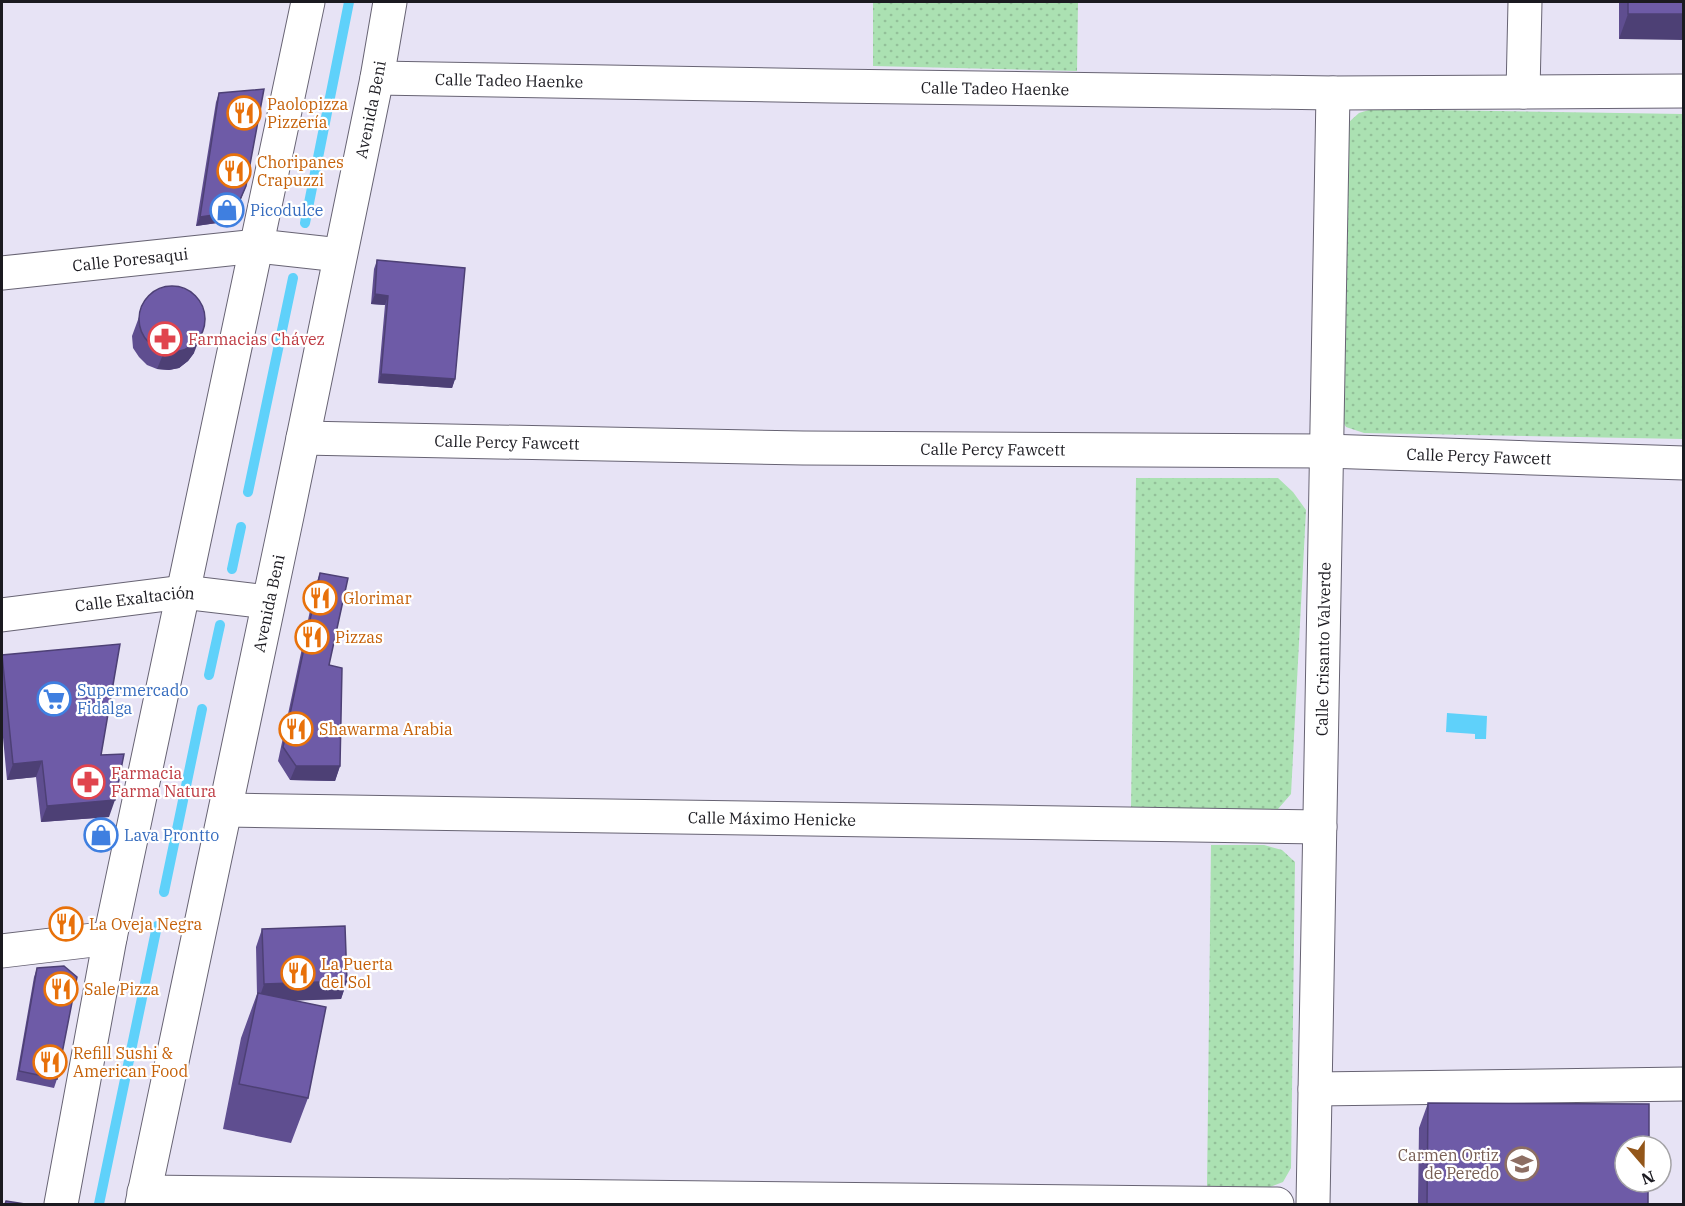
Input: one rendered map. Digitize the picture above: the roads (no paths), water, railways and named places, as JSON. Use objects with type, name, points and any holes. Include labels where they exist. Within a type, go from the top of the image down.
[{"type":"street","points":[[60,1204],[110,938],[308,2]]},
{"type":"street","name":"Avenida Beni","points":[[143,1198],[303,438],[377,78],[390,2]]},
{"type":"street","points":[[1523,92],[1525,2]]},
{"type":"street","name":"Calle Tadeo Haenke","points":[[377,78],[1333,93],[1683,91]]},
{"type":"street","name":"Calle Crisanto Valverde","points":[[1314,1204],[1333,93]]},
{"type":"street","name":"Calle Poresaqui","points":[[2,273],[258,246],[340,255]]},
{"type":"street","name":"Calle Percy Fawcett","points":[[303,438],[791,448],[1326,451],[1683,463]]},
{"type":"street","name":"Calle Exaltación","points":[[2,615],[183,592],[268,602]]},
{"type":"street","name":"Calle Máximo Henicke","points":[[226,810],[1320,827]]},
{"type":"street","points":[[2,951],[110,938]]},
{"type":"street","points":[[1315,1089],[1683,1084]]},
{"type":"street","points":[[143,1198],[1277,1204]]},
{"type":"water","points":[[1447,713],[1487,716],[1486,739],[1475,739],[1475,734],[1446,732]]},
{"type":"waterway","points":[[305,223],[349,2]]},
{"type":"waterway","points":[[248,492],[293,278]]},
{"type":"waterway","points":[[232,569],[241,527]]},
{"type":"waterway","points":[[209,675],[220,625]]},
{"type":"waterway","points":[[164,892],[202,709]]},
{"type":"waterway","points":[[99,1204],[157,926]]},
{"type":"place","name":"Paolopizza Pizzería","points":[[244,113]]},
{"type":"place","name":"Choripanes Crapuzzi","points":[[234,171]]},
{"type":"place","name":"Picodulce","points":[[227,210]]},
{"type":"place","name":"Farmacias Chávez","points":[[165,339]]},
{"type":"place","name":"Glorimar","points":[[320,598]]},
{"type":"place","name":"Pizzas","points":[[312,637]]},
{"type":"place","name":"Supermercado Fidalga","points":[[54,699]]},
{"type":"place","name":"Shawarma Arabia","points":[[296,729]]},
{"type":"place","name":"Farmacia Farma Natura","points":[[88,782]]},
{"type":"place","name":"Lava Prontto","points":[[101,835]]},
{"type":"place","name":"La Oveja Negra","points":[[66,924]]},
{"type":"place","name":"La Puerta del Sol","points":[[298,973]]},
{"type":"place","name":"Sale Pizza","points":[[61,989]]},
{"type":"place","name":"Refill Sushi & American Food","points":[[50,1062]]},
{"type":"place","name":"Carmen Ortiz de Peredo","points":[[1522,1164]]}]
